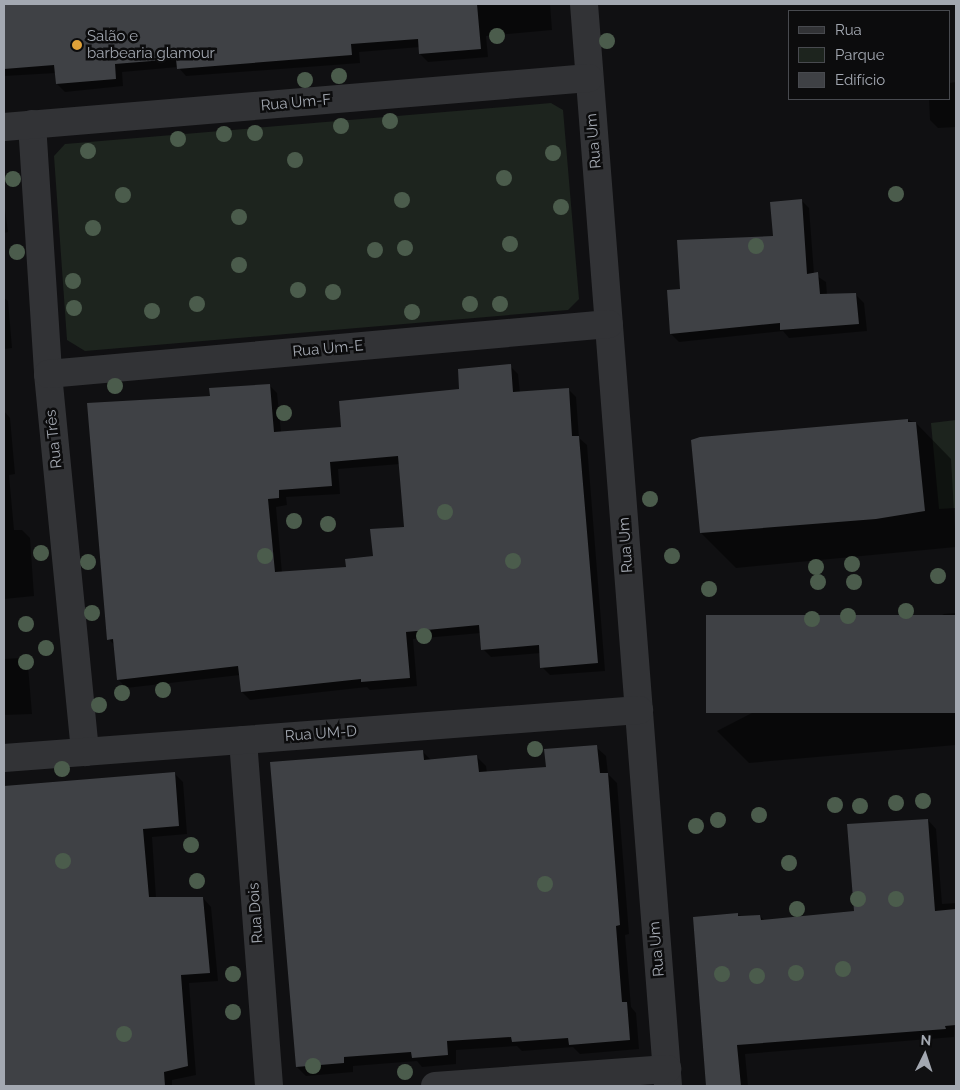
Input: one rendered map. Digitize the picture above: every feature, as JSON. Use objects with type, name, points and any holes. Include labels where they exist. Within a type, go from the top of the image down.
[{"type":"street","name":"Rua Um","points":[[584,4],[668,1078]]},
{"type":"street","name":"Rua Um-F","points":[[4,127],[589,78]]},
{"type":"street","name":"Rua Três","points":[[32,124],[48,374],[84,752]]},
{"type":"street","name":"Rua Um-E","points":[[48,374],[609,324]]},
{"type":"street","name":"Rua UM-D","points":[[4,758],[639,710]]},
{"type":"street","name":"Rua Dois","points":[[243,740],[270,1086]]},
{"type":"street","points":[[434,1086],[668,1078]]},
{"type":"green space","points":[[551,103],[563,110],[579,299],[568,310],[85,351],[67,340],[54,156],[65,144]]},
{"type":"green space","points":[[956,420],[956,508],[939,509],[931,423]]},
{"type":"building","points":[[4,4],[477,4],[481,49],[419,54],[418,39],[351,44],[352,55],[177,69],[176,59],[115,64],[116,79],[56,84],[54,65],[4,69]]},
{"type":"building","points":[[802,199],[807,274],[818,272],[820,294],[856,293],[859,324],[780,330],[780,323],[670,334],[667,290],[680,289],[677,240],[773,236],[770,202]]},
{"type":"building","points":[[511,364],[513,392],[569,388],[572,436],[579,436],[598,663],[540,668],[539,645],[481,650],[479,625],[406,632],[410,678],[361,682],[361,679],[241,692],[238,666],[117,680],[113,639],[107,640],[87,403],[210,396],[209,388],[270,384],[274,432],[341,427],[339,401],[459,389],[458,369]],"holes":[[[398,456],[404,527],[370,529],[373,556],[345,559],[346,567],[275,572],[268,499],[279,498],[279,490],[332,486],[330,462]]]},
{"type":"building","points":[[908,419],[908,422],[916,422],[925,511],[876,519],[700,533],[691,440],[700,437]]},
{"type":"building","points":[[706,615],[956,615],[956,713],[706,713]]},
{"type":"building","points":[[597,745],[600,773],[608,773],[620,925],[616,926],[622,1002],[627,1002],[630,1040],[569,1045],[568,1038],[512,1042],[511,1037],[447,1041],[448,1055],[412,1058],[411,1052],[344,1057],[344,1063],[296,1067],[270,762],[423,750],[424,760],[477,755],[479,772],[546,767],[544,749]]},
{"type":"building","points":[[175,772],[179,826],[143,829],[149,897],[203,897],[210,973],[181,975],[188,1066],[164,1072],[165,1086],[4,1086],[4,786]]},
{"type":"building","points":[[928,819],[935,911],[956,909],[956,1025],[945,1026],[946,1029],[737,1045],[741,1086],[706,1086],[693,917],[738,913],[738,916],[760,915],[761,920],[854,911],[847,824]]},
{"type":"place","name":"Salão e barbearia glamour","points":[[77,45]]}]
